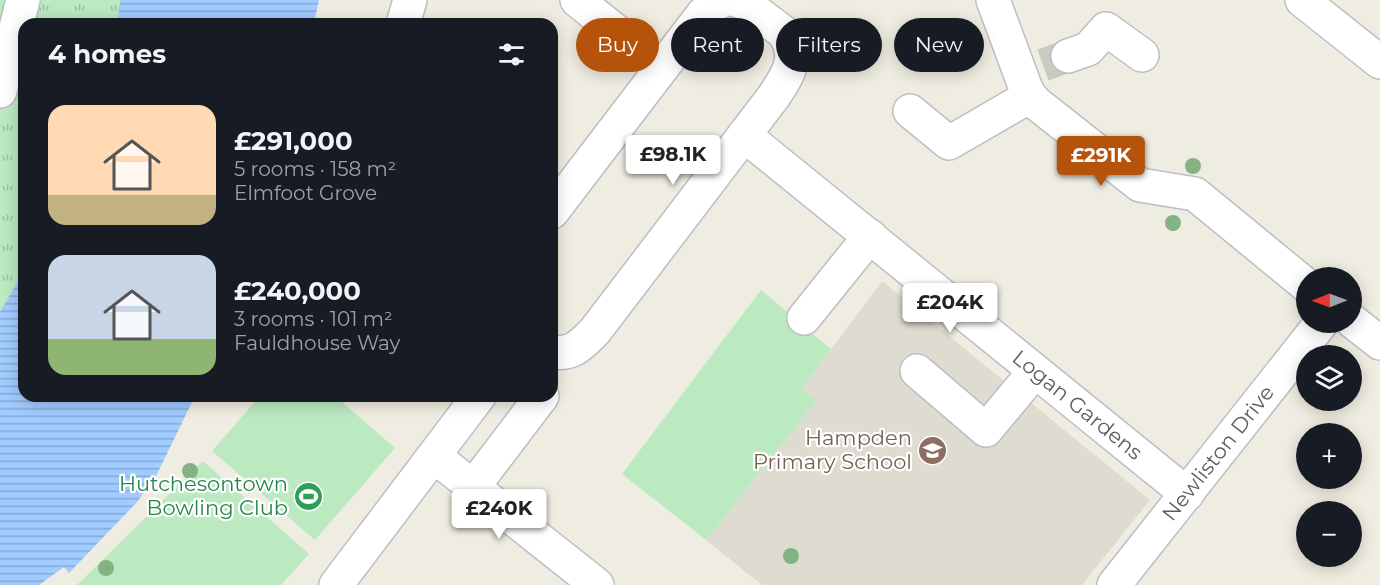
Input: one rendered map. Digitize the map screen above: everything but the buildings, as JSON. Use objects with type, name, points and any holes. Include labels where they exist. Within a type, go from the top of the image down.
[{"type":"street","points":[[18,18],[23,0]]},
{"type":"street","points":[[405,18],[410,0]]},
{"type":"street","points":[[577,0],[662,68]]},
{"type":"street","points":[[558,204],[703,14],[713,5],[724,0]]},
{"type":"street","points":[[558,353],[572,351],[582,345],[595,331],[788,76],[792,63],[792,50],[788,38],[746,4],[736,0]]},
{"type":"street","points":[[993,0],[1040,73],[1036,103],[1140,185],[1195,194],[1296,277]]},
{"type":"street","points":[[1314,4],[1380,62]]},
{"type":"street","points":[[0,91],[18,20]]},
{"type":"street","points":[[910,111],[949,143],[1040,73],[1088,49],[1106,29],[1142,55]]},
{"type":"street","name":"Logan Gardens","points":[[744,135],[1188,494]]},
{"type":"street","points":[[804,318],[870,236]]},
{"type":"street","points":[[1362,329],[1380,344]]},
{"type":"street","name":"Newliston Drive","points":[[1114,585],[1313,333]]},
{"type":"street","points":[[917,371],[986,430],[1035,371]]},
{"type":"street","points":[[336,585],[474,402]]},
{"type":"street","points":[[473,487],[537,402]]},
{"type":"street","points":[[434,456],[597,585]]},
{"type":"shaded area","name":"Hampden Primary School","points":[[882,281],[1150,500],[1082,585],[762,585],[706,540],[816,401],[801,389]]},
{"type":"green space","points":[[0,0],[120,0],[118,18],[18,18],[18,280],[0,312]]},
{"type":"green space","points":[[761,290],[831,349],[801,389],[816,401],[706,540],[622,474]]},
{"type":"green space","name":"Hutchesontown Bowling Club","points":[[255,402],[342,402],[395,448],[315,540],[212,451]]},
{"type":"green space","points":[[203,461],[309,554],[281,585],[77,585]]},
{"type":"water","points":[[120,0],[319,0],[315,18],[118,18]]},
{"type":"water","points":[[18,280],[18,402],[192,402],[156,476],[137,502],[69,573],[64,567],[39,585],[0,585],[0,312]]},
{"type":"tunnel","points":[[1043,65],[1068,56]]},
{"type":"place","name":"Hampden Primary School","points":[[933,450]]},
{"type":"place","name":"Hutchesontown Bowling Club","points":[[309,496]]}]
